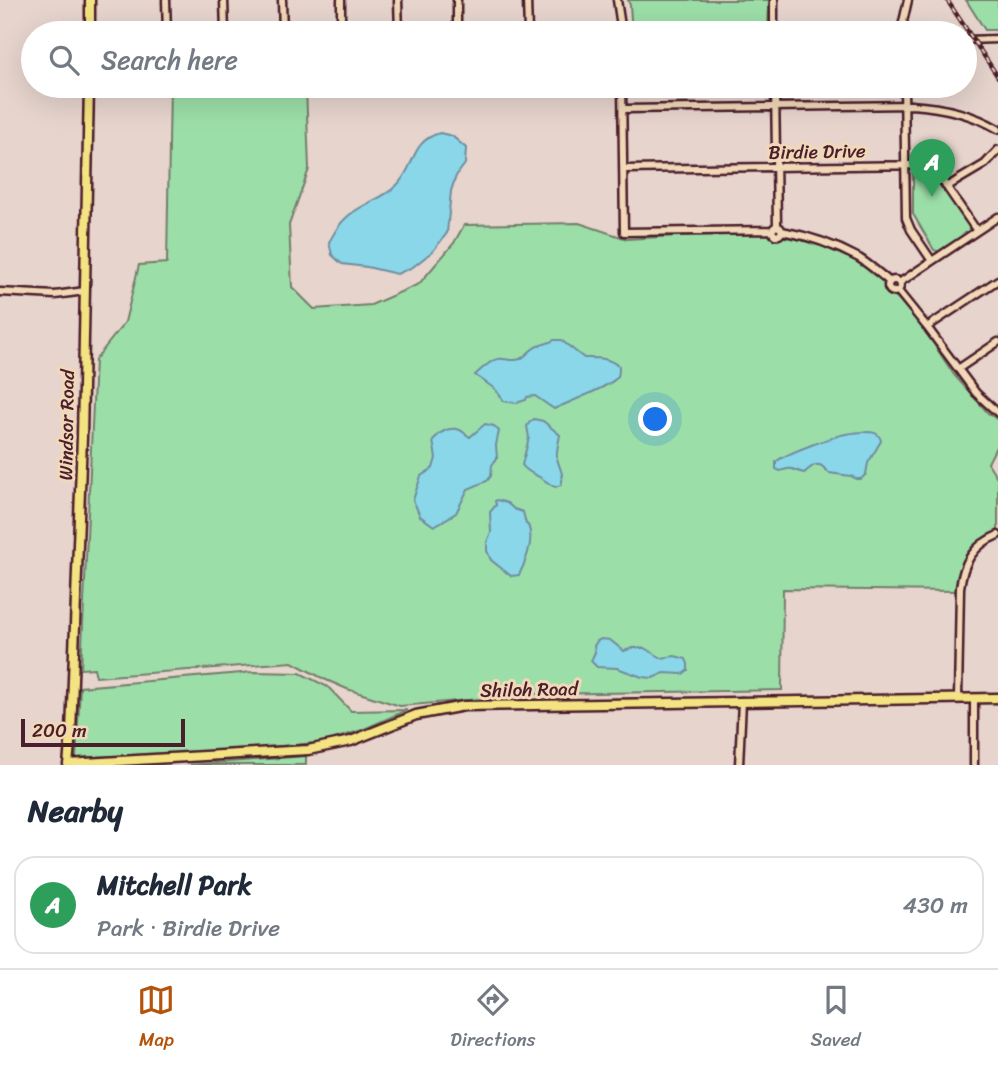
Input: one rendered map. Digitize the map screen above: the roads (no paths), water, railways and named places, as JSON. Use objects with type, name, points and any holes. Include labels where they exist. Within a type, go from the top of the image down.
[{"type":"main road","points":[[90,0],[90,21]]},
{"type":"main road","name":"Windsor Road","points":[[68,765],[82,451],[89,98]]},
{"type":"main road","name":"Shiloh Road","points":[[68,765],[309,750],[351,741],[416,715],[464,706],[998,698]]},
{"type":"street","points":[[166,0],[167,21]]},
{"type":"street","points":[[224,0],[225,21]]},
{"type":"street","points":[[282,0],[283,21]]},
{"type":"street","points":[[341,0],[341,21]]},
{"type":"street","points":[[398,0],[399,21]]},
{"type":"street","points":[[457,0],[457,21]]},
{"type":"street","points":[[527,0],[528,21]]},
{"type":"street","points":[[617,0],[621,21]]},
{"type":"street","points":[[774,0],[774,21]]},
{"type":"street","points":[[903,21],[908,0]]},
{"type":"street","points":[[977,40],[998,39]]},
{"type":"street","points":[[623,98],[625,232],[777,229],[808,237],[861,259],[890,282]]},
{"type":"street","points":[[775,98],[777,229]]},
{"type":"street","points":[[904,98],[906,218],[932,261]]},
{"type":"street","points":[[623,109],[904,105],[961,113],[998,129]]},
{"type":"street","points":[[948,187],[985,164],[998,150]]},
{"type":"street","name":"Birdie Drive","points":[[624,169],[921,165],[935,170],[977,231]]},
{"type":"street","points":[[899,283],[998,217]]},
{"type":"street","points":[[898,292],[888,290],[887,286],[895,280],[899,283]]},
{"type":"street","points":[[927,327],[998,280]]},
{"type":"street","points":[[898,292],[899,283]]},
{"type":"street","points":[[0,292],[55,295],[85,291]]},
{"type":"street","points":[[898,292],[976,393],[996,409]]},
{"type":"street","points":[[958,369],[998,342]]},
{"type":"street","points":[[958,698],[961,576],[969,557],[983,543],[998,535]]},
{"type":"street","points":[[974,698],[974,765]]},
{"type":"street","points":[[739,765],[742,701]]},
{"type":"water","points":[[440,133],[452,136],[466,148],[465,164],[456,176],[451,191],[447,233],[433,251],[413,267],[397,274],[342,264],[332,255],[329,242],[340,224],[357,209],[396,186],[418,148],[430,137]]},
{"type":"water","points":[[561,340],[584,358],[615,363],[619,366],[618,376],[599,389],[554,409],[535,396],[516,403],[504,401],[495,389],[475,375],[495,360],[520,359],[536,347]]},
{"type":"water","points":[[534,419],[543,421],[560,435],[557,455],[562,474],[561,485],[553,486],[522,465],[529,438],[527,426]]},
{"type":"water","points":[[485,424],[494,426],[499,431],[497,458],[492,465],[491,476],[487,481],[468,489],[456,513],[434,526],[420,516],[413,500],[421,476],[433,468],[436,458],[433,441],[441,433],[452,429],[460,430],[470,437]]},
{"type":"water","points":[[875,433],[881,441],[861,479],[829,473],[818,465],[804,473],[792,469],[776,469],[776,462],[798,450],[840,435]]},
{"type":"water","points":[[497,500],[523,512],[530,531],[529,550],[519,575],[511,576],[491,560],[487,551],[491,532],[490,512]]},
{"type":"water","points":[[601,639],[610,640],[624,651],[644,648],[662,658],[675,656],[686,659],[688,670],[683,674],[664,673],[653,678],[617,668],[597,667],[591,661],[595,652],[594,646]]},
{"type":"railway","points":[[947,0],[961,21]]},
{"type":"railway","points":[[977,45],[998,77]]},
{"type":"place","name":"Mitchell Park","points":[[932,197]]}]
